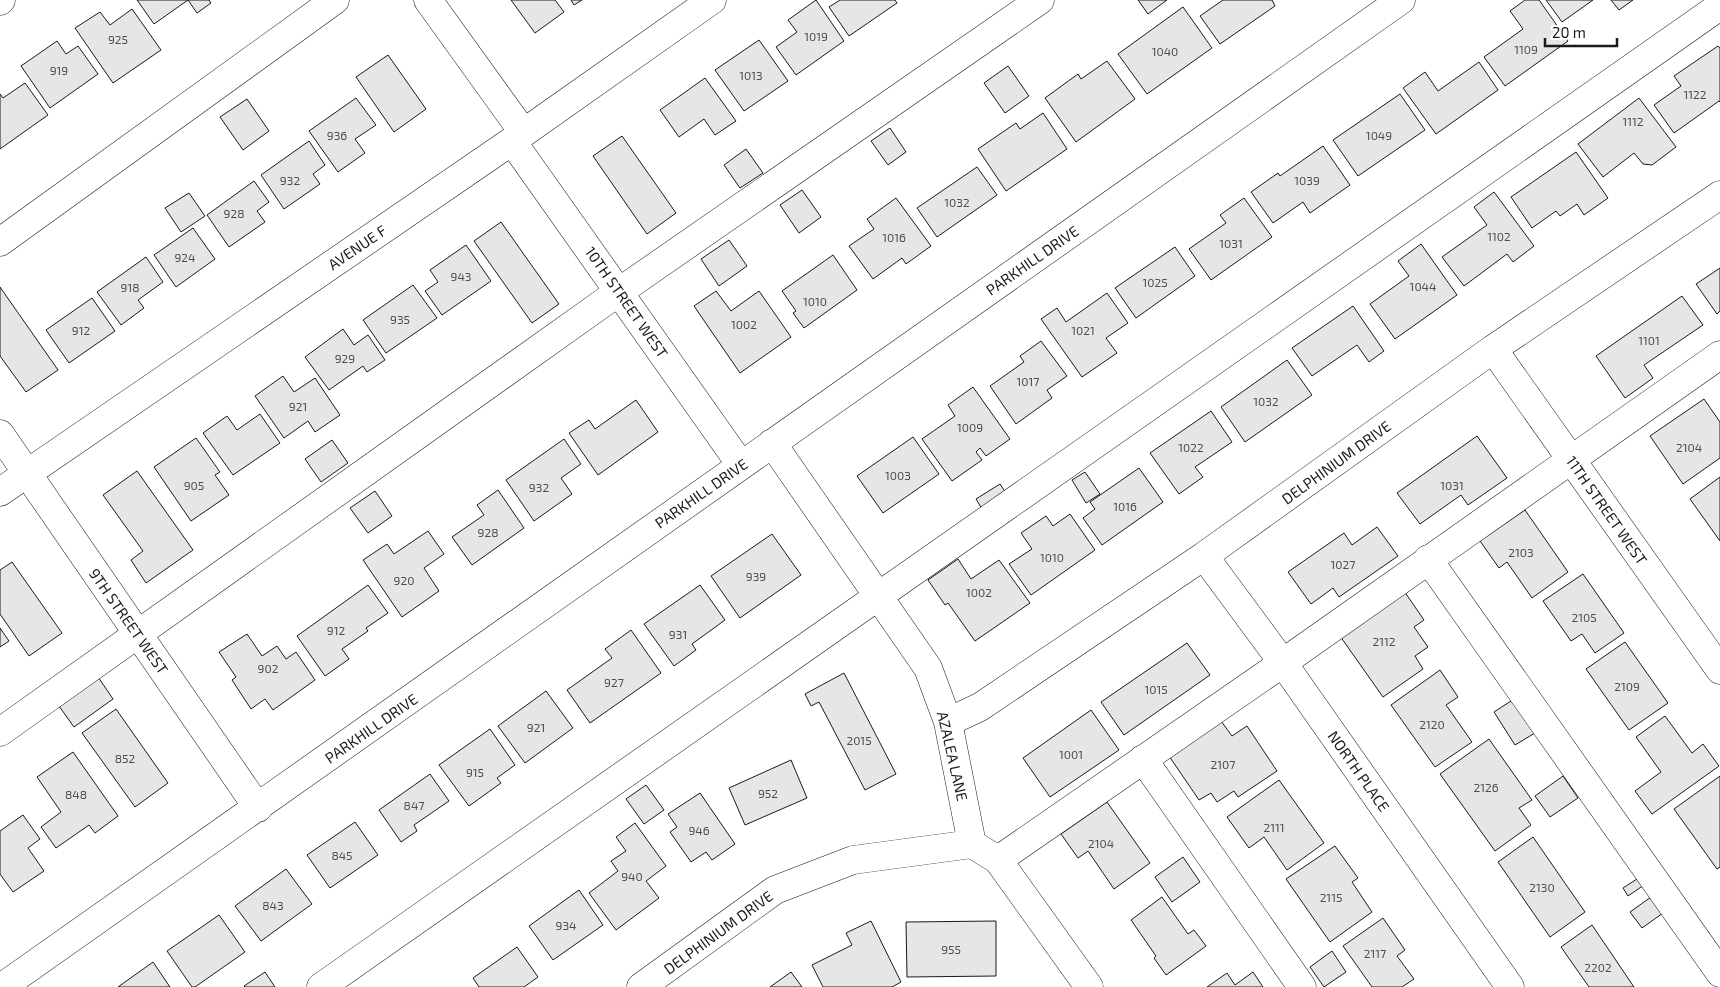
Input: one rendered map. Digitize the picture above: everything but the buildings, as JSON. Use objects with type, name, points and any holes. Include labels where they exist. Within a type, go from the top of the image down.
[{"type":"street","points":[[0,242],[334,0]]},
{"type":"street","name":"10TH STREET WEST","points":[[428,0],[619,291],[741,465]]},
{"type":"street","name":"AVENUE F","points":[[0,492],[518,136],[712,0]]},
{"type":"street","points":[[0,732],[139,635],[619,291],[1040,0]]},
{"type":"street","name":"PARKHILL DRIVE","points":[[2,987],[1401,0]]},
{"type":"street","points":[[322,987],[1720,6]]},
{"type":"street","name":"DELPHINIUM DRIVE","points":[[948,722],[980,707],[1204,556],[1494,349],[1720,196]]},
{"type":"street","name":"11TH STREET WEST","points":[[1494,349],[1720,670]]},
{"type":"street","points":[[998,860],[1283,663],[1720,355]]},
{"type":"street","name":"9TH STREET WEST","points":[[0,434],[258,808]]},
{"type":"street","name":"AZALEA LANE","points":[[772,443],[928,668],[948,722],[972,844]]},
{"type":"street","name":"NORTH PLACE","points":[[1204,556],[1283,663],[1510,987]]},
{"type":"street","points":[[1428,560],[1720,973]]},
{"type":"street","points":[[1142,759],[1302,987]]},
{"type":"street","points":[[972,844],[998,860],[1089,987]]},
{"type":"street","name":"DELPHINIUM DRIVE","points":[[641,987],[775,890],[853,860],[972,844]]}]
